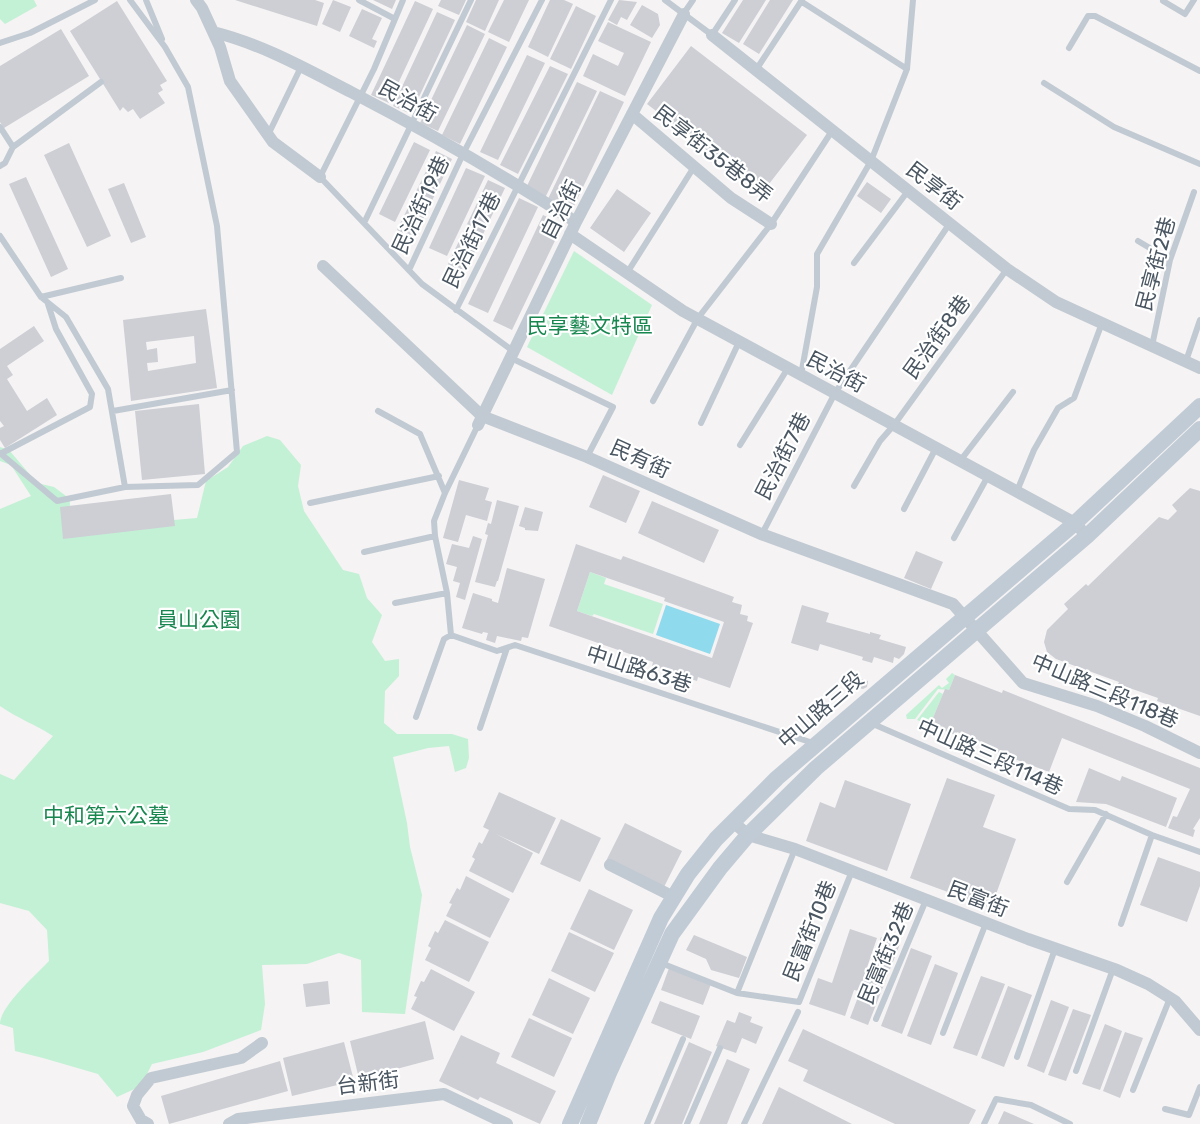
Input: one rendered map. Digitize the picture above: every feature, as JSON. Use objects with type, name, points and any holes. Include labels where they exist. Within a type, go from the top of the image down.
[{"type":"main road","name":"中山路三段","points":[[570,1124],[661,918],[688,874],[732,821],[777,778],[1075,523],[1200,406]]},
{"type":"main road","name":"中山路三段","points":[[588,1124],[672,934],[720,867],[748,835],[816,768],[1087,536],[1200,429]]},
{"type":"street","points":[[196,0],[220,47],[230,81],[273,142],[320,177]]},
{"type":"street","name":"自治街","points":[[480,421],[576,222],[684,14]]},
{"type":"street","name":"民治街","points":[[213,32],[234,37],[301,66],[518,184],[576,222]]},
{"type":"street","name":"民享街","points":[[712,35],[1007,269],[1056,302],[1200,368]]},
{"type":"street","name":"民享街35巷8弄","points":[[632,114],[731,198],[771,224]]},
{"type":"street","name":"民治街","points":[[570,234],[683,311],[1075,523],[1087,536]]},
{"type":"street","name":"民有街","points":[[323,266],[480,421],[587,458],[762,534],[953,604],[977,631]]},
{"type":"street","name":"中山路三段118巷","points":[[977,631],[1023,682],[1097,706],[1200,753]]},
{"type":"street","name":"民富街","points":[[732,821],[748,835],[795,849],[1148,984],[1175,1001],[1200,1030]]},
{"type":"street","points":[[610,865],[674,897]]},
{"type":"street","points":[[148,1124],[141,1120],[133,1106],[137,1095],[151,1077],[241,1058],[262,1043]]},
{"type":"street","name":"台新街","points":[[229,1124],[238,1119],[444,1094],[507,1124]]},
{"type":"lane","points":[[0,43],[30,33],[95,0]]},
{"type":"lane","points":[[48,303],[57,329],[92,394],[90,407],[0,453],[57,501],[125,487],[198,485],[237,452],[217,226],[188,87],[165,47],[130,0]]},
{"type":"lane","points":[[147,0],[165,47]]},
{"type":"lane","points":[[359,0],[395,19]]},
{"type":"lane","points":[[403,0],[360,97],[320,177],[422,284],[512,355],[613,407],[587,458]]},
{"type":"lane","points":[[364,224],[471,0]]},
{"type":"lane","name":"民治街19巷","points":[[409,270],[463,154],[542,0]]},
{"type":"lane","name":"民治街17巷","points":[[456,310],[611,0]]},
{"type":"lane","name":"民享街","points":[[665,0],[712,35]]},
{"type":"lane","points":[[684,14],[693,0]]},
{"type":"lane","points":[[712,35],[735,0]]},
{"type":"lane","points":[[801,375],[817,287],[817,254],[871,161],[907,69],[913,0]]},
{"type":"lane","points":[[1163,1],[1185,14],[1194,0]]},
{"type":"lane","points":[[756,70],[802,1],[907,69]]},
{"type":"lane","points":[[1069,48],[1088,16],[1095,16],[1199,68]]},
{"type":"lane","points":[[268,135],[301,66]]},
{"type":"lane","points":[[0,166],[5,163],[13,147],[101,82]]},
{"type":"lane","points":[[1044,83],[1114,126],[1200,163]]},
{"type":"lane","points":[[0,127],[13,147]]},
{"type":"lane","points":[[653,400],[698,318],[771,224],[833,130]]},
{"type":"lane","points":[[627,273],[694,167]]},
{"type":"lane","points":[[854,263],[908,190]]},
{"type":"lane","name":"民享街2巷","points":[[1152,346],[1170,260],[1194,192]]},
{"type":"lane","name":"民治街7巷","points":[[762,534],[835,393],[950,223]]},
{"type":"lane","points":[[0,236],[41,297],[66,317],[108,389],[125,487]]},
{"type":"lane","points":[[1138,242],[1170,260]]},
{"type":"lane","name":"民治街8巷","points":[[855,486],[880,441],[1007,269]]},
{"type":"lane","points":[[41,297],[121,278]]},
{"type":"lane","points":[[1185,361],[1200,320]]},
{"type":"lane","points":[[1017,492],[1034,450],[1058,408],[1074,398],[1102,323]]},
{"type":"lane","points":[[701,423],[740,341]]},
{"type":"lane","points":[[740,446],[788,368]]},
{"type":"lane","points":[[113,411],[232,390]]},
{"type":"lane","points":[[960,461],[1013,392]]},
{"type":"lane","points":[[378,411],[420,434],[445,493]]},
{"type":"lane","points":[[416,717],[444,639],[451,635],[447,593],[434,521],[480,421]]},
{"type":"lane","points":[[904,509],[936,448]]},
{"type":"lane","points":[[310,502],[439,476]]},
{"type":"lane","points":[[954,538],[987,476]]},
{"type":"lane","points":[[364,552],[435,536]]},
{"type":"lane","points":[[395,603],[447,593]]},
{"type":"lane","name":"中山路63巷","points":[[451,635],[497,651],[514,645],[816,745]]},
{"type":"lane","points":[[480,728],[507,648]]},
{"type":"lane","name":"中山路三段114巷","points":[[869,722],[1069,809],[1095,810],[1152,835],[1200,852]]},
{"type":"lane","points":[[1067,882],[1106,814]]},
{"type":"lane","points":[[1121,924],[1152,835]]},
{"type":"lane","points":[[658,962],[737,993],[795,849]]},
{"type":"lane","name":"民富街10巷","points":[[737,993],[799,1002],[852,871]]},
{"type":"lane","name":"民富街32巷","points":[[876,1019],[926,899]]},
{"type":"lane","points":[[943,1033],[987,923]]},
{"type":"lane","points":[[1017,1057],[1055,948]]},
{"type":"lane","points":[[1076,1071],[1113,969]]},
{"type":"lane","points":[[1133,1090],[1170,998]]},
{"type":"lane","points":[[744,1124],[798,1012]]},
{"type":"lane","points":[[646,1124],[683,1039]]},
{"type":"lane","points":[[687,1124],[720,1048]]},
{"type":"lane","points":[[1166,1109],[1189,1116],[1200,1087]]},
{"type":"lane","points":[[984,1124],[996,1099],[1031,1105],[1070,1124]]},
{"type":"green space","points":[[0,0],[34,0],[37,6],[5,24],[0,19]]},
{"type":"green space","name":"民享藝文特區","points":[[574,251],[652,305],[612,395],[527,347]]},
{"type":"green space","points":[[267,436],[280,440],[301,465],[298,486],[304,511],[343,570],[359,574],[367,598],[382,615],[372,642],[385,661],[399,659],[399,676],[385,691],[384,723],[397,734],[452,734],[468,739],[469,758],[466,768],[455,772],[449,746],[428,748],[393,757],[410,847],[422,895],[405,1014],[362,1012],[361,960],[339,953],[307,964],[262,965],[265,1004],[261,1030],[203,1052],[152,1064],[141,1086],[117,1097],[98,1074],[15,1051],[13,1028],[0,1024],[12,1000],[49,961],[47,930],[29,911],[0,903],[0,774],[14,780],[53,736],[0,706],[0,509],[31,496],[11,465],[0,461],[0,447],[9,450],[37,483],[54,487],[70,499],[69,529],[197,518],[206,481],[228,467],[243,446]]},
{"type":"green space","points":[[590,572],[606,578],[604,584],[663,604],[653,634],[594,614],[592,616],[577,611]]},
{"type":"green space","points":[[952,673],[955,675],[949,690],[938,689],[915,719],[907,719],[906,715],[939,685],[942,688],[949,683],[946,679]]},
{"type":"green space","points":[[939,692],[943,694],[930,725],[917,720]]},
{"type":"water","points":[[666,605],[720,624],[710,654],[656,635]]},
{"type":"building","points":[[235,0],[315,0],[324,3],[317,26]]},
{"type":"building","points":[[333,0],[351,7],[340,32],[322,24]]},
{"type":"building","points":[[373,0],[396,0],[392,9]]},
{"type":"building","points":[[441,0],[466,0],[459,15],[438,6]]},
{"type":"building","points":[[476,0],[499,0],[485,31],[466,22]]},
{"type":"building","points":[[504,0],[529,0],[509,42],[488,32]]},
{"type":"building","points":[[550,0],[564,0],[573,4],[548,57],[528,47]]},
{"type":"building","points":[[619,0],[637,2],[627,20],[621,17],[617,25],[608,20]]},
{"type":"building","points":[[743,0],[766,0],[739,43],[722,33]]},
{"type":"building","points":[[770,0],[793,0],[759,54],[743,44]]},
{"type":"building","points":[[117,1],[167,81],[160,85],[163,90],[158,93],[165,103],[140,119],[133,109],[128,112],[123,107],[120,111],[70,31]]},
{"type":"building","points":[[415,1],[433,9],[389,103],[371,95]]},
{"type":"building","points":[[642,5],[658,14],[660,25],[652,38],[630,25]]},
{"type":"building","points":[[576,6],[596,16],[571,69],[550,59]]},
{"type":"building","points":[[362,9],[382,18],[372,39],[377,41],[374,48],[349,36]]},
{"type":"building","points":[[437,12],[455,20],[411,114],[393,106]]},
{"type":"building","points":[[608,22],[651,42],[625,96],[583,76],[593,54],[618,66],[624,53],[598,41]]},
{"type":"building","points":[[467,25],[485,34],[438,131],[420,123]]},
{"type":"building","points":[[61,29],[89,76],[4,128],[0,122],[0,66]]},
{"type":"building","points":[[489,38],[507,47],[460,144],[442,135]]},
{"type":"building","points":[[691,46],[807,135],[762,193],[647,104]]},
{"type":"building","points":[[527,55],[545,63],[498,160],[480,152]]},
{"type":"building","points":[[550,66],[568,74],[518,174],[500,165]]},
{"type":"building","points":[[577,82],[597,91],[545,198],[526,188]]},
{"type":"building","points":[[600,91],[624,102],[571,212],[547,201]]},
{"type":"building","points":[[414,142],[430,150],[395,222],[379,214]]},
{"type":"building","points":[[69,143],[111,236],[87,247],[44,155]]},
{"type":"building","points":[[436,151],[452,159],[414,238],[397,230]]},
{"type":"building","points":[[466,168],[485,176],[447,256],[429,248]]},
{"type":"building","points":[[26,177],[68,269],[51,277],[9,184]]},
{"type":"building","points":[[488,180],[505,188],[458,287],[441,279]]},
{"type":"building","points":[[867,182],[891,199],[881,213],[857,196]]},
{"type":"building","points":[[124,183],[146,237],[131,243],[108,189]]},
{"type":"building","points":[[617,189],[651,213],[624,252],[590,228]]},
{"type":"building","points":[[519,198],[538,207],[488,313],[468,304]]},
{"type":"building","points":[[543,215],[563,224],[512,330],[493,321]]},
{"type":"building","points":[[206,309],[217,388],[131,401],[123,320]],"holes":[[[194,336],[196,363],[148,371],[147,363],[158,362],[157,348],[147,350],[146,342]]]},
{"type":"building","points":[[34,326],[44,341],[7,366],[13,375],[7,379],[27,411],[47,398],[57,415],[5,448],[0,440],[0,428],[4,426],[0,421],[0,349]]},
{"type":"building","points":[[199,404],[205,474],[142,480],[135,411]]},
{"type":"building","points":[[603,475],[640,491],[626,523],[589,507]]},
{"type":"building","points":[[459,480],[489,488],[485,500],[492,502],[487,521],[466,515],[458,542],[443,538]]},
{"type":"building","points":[[1190,488],[1200,491],[1200,716],[1157,701],[1158,698],[1056,659],[1047,652],[1044,642],[1047,630],[1068,609],[1064,604],[1086,584],[1088,586],[1159,517],[1168,520],[1177,511],[1172,505]]},
{"type":"building","points":[[171,494],[175,526],[63,539],[60,507]]},
{"type":"building","points":[[497,500],[519,506],[495,587],[475,582],[488,535],[485,534],[488,523],[491,524]]},
{"type":"building","points":[[652,501],[719,530],[704,563],[638,533]]},
{"type":"building","points":[[525,507],[543,512],[538,531],[525,530],[519,526]]},
{"type":"building","points":[[473,536],[482,539],[465,600],[456,597],[460,583],[453,581],[457,567],[446,564],[452,544],[469,548]]},
{"type":"building","points":[[576,544],[621,560],[623,556],[734,597],[732,602],[742,605],[740,614],[748,616],[747,621],[753,623],[730,688],[698,677],[697,681],[652,666],[653,662],[549,626]],"holes":[[[590,572],[665,598],[664,601],[724,622],[712,658],[577,611]]]},
{"type":"building","points":[[916,551],[943,562],[931,589],[904,578]]},
{"type":"building","points":[[507,568],[545,579],[528,638],[522,637],[521,641],[497,636],[495,643],[486,640],[488,633],[483,632],[482,634],[462,628],[473,593],[498,603]]},
{"type":"building","points":[[802,605],[829,613],[826,622],[881,635],[879,639],[906,647],[904,654],[899,659],[894,657],[893,663],[874,657],[872,663],[862,660],[863,657],[820,644],[818,651],[791,643]]},
{"type":"building","points":[[955,675],[1002,693],[1003,690],[1200,768],[1200,818],[1193,829],[1195,830],[1193,837],[1168,828],[1173,816],[1177,817],[1190,789],[1062,738],[1049,772],[981,746],[983,742],[964,738],[965,735],[957,732],[955,735],[930,725],[945,689],[949,690]]},
{"type":"building","points":[[856,678],[868,681],[867,687],[863,689],[854,687]]},
{"type":"building","points":[[1089,768],[1120,781],[1122,776],[1177,798],[1166,827],[1106,804],[1076,802]]},
{"type":"building","points":[[947,778],[995,795],[983,827],[1016,839],[991,908],[910,878]]},
{"type":"building","points":[[845,780],[911,804],[887,871],[806,841],[820,802],[835,808]]},
{"type":"building","points":[[499,792],[556,818],[539,854],[496,834],[533,853],[513,893],[469,871],[479,842],[482,844],[489,830],[483,827]]},
{"type":"building","points":[[561,819],[601,838],[580,882],[540,864]]},
{"type":"building","points":[[625,823],[682,851],[663,889],[606,861]]},
{"type":"building","points":[[1158,857],[1200,872],[1200,886],[1187,922],[1140,905]]},
{"type":"building","points":[[466,876],[510,899],[490,938],[446,916],[452,904],[449,903],[457,888],[460,890]]},
{"type":"building","points":[[589,889],[633,910],[614,950],[570,929]]},
{"type":"building","points":[[445,920],[489,942],[469,982],[425,960],[435,931],[438,933]]},
{"type":"building","points":[[850,929],[877,938],[859,991],[854,990],[845,1016],[809,1004],[818,978],[832,983]]},
{"type":"building","points":[[569,932],[614,953],[595,992],[551,971]]},
{"type":"building","points":[[694,935],[747,957],[739,978],[711,970],[706,959],[686,950]]},
{"type":"building","points":[[881,937],[900,944],[868,1025],[850,1018]]},
{"type":"building","points":[[911,948],[932,956],[902,1034],[881,1026]]},
{"type":"building","points":[[935,964],[958,973],[931,1045],[907,1036]]},
{"type":"building","points":[[669,968],[711,984],[703,1005],[661,990]]},
{"type":"building","points":[[431,969],[475,992],[454,1031],[411,1009],[421,981],[424,982]]},
{"type":"building","points":[[981,976],[1005,984],[977,1056],[953,1048]]},
{"type":"building","points":[[549,978],[590,998],[573,1034],[532,1015]]},
{"type":"building","points":[[328,981],[330,1004],[306,1007],[303,984]]},
{"type":"building","points":[[1008,986],[1032,995],[1004,1067],[981,1058]]},
{"type":"building","points":[[1051,1000],[1069,1007],[1044,1073],[1027,1066]]},
{"type":"building","points":[[660,1001],[700,1016],[691,1039],[651,1023]]},
{"type":"building","points":[[1073,1009],[1091,1015],[1066,1081],[1048,1075]]},
{"type":"building","points":[[739,1012],[752,1017],[750,1022],[763,1027],[756,1044],[742,1038],[736,1053],[716,1046],[727,1020],[735,1023]]},
{"type":"building","points":[[529,1018],[572,1038],[554,1077],[511,1057]]},
{"type":"building","points":[[425,1021],[434,1059],[359,1079],[350,1041]]},
{"type":"building","points":[[1105,1024],[1122,1031],[1100,1090],[1082,1084]]},
{"type":"building","points":[[803,1029],[976,1110],[969,1124],[895,1124],[803,1081],[808,1070],[788,1061]]},
{"type":"building","points":[[1125,1032],[1143,1038],[1120,1098],[1103,1091]]},
{"type":"building","points":[[461,1035],[500,1053],[496,1063],[556,1091],[540,1124],[480,1097],[478,1100],[439,1081]]},
{"type":"building","points":[[344,1042],[354,1081],[292,1096],[283,1058]]},
{"type":"building","points":[[689,1042],[712,1052],[682,1124],[654,1124]]},
{"type":"building","points":[[727,1059],[750,1069],[727,1124],[699,1124]]},
{"type":"building","points":[[280,1061],[288,1091],[169,1124],[161,1096]]},
{"type":"building","points":[[779,1087],[852,1124],[762,1124]]},
{"type":"building","points":[[1004,1111],[1034,1124],[998,1124]]},
{"type":"park label","name":"員山公園","points":[[199,620]]},
{"type":"park label","name":"中和第六公墓","points":[[106,816]]}]
